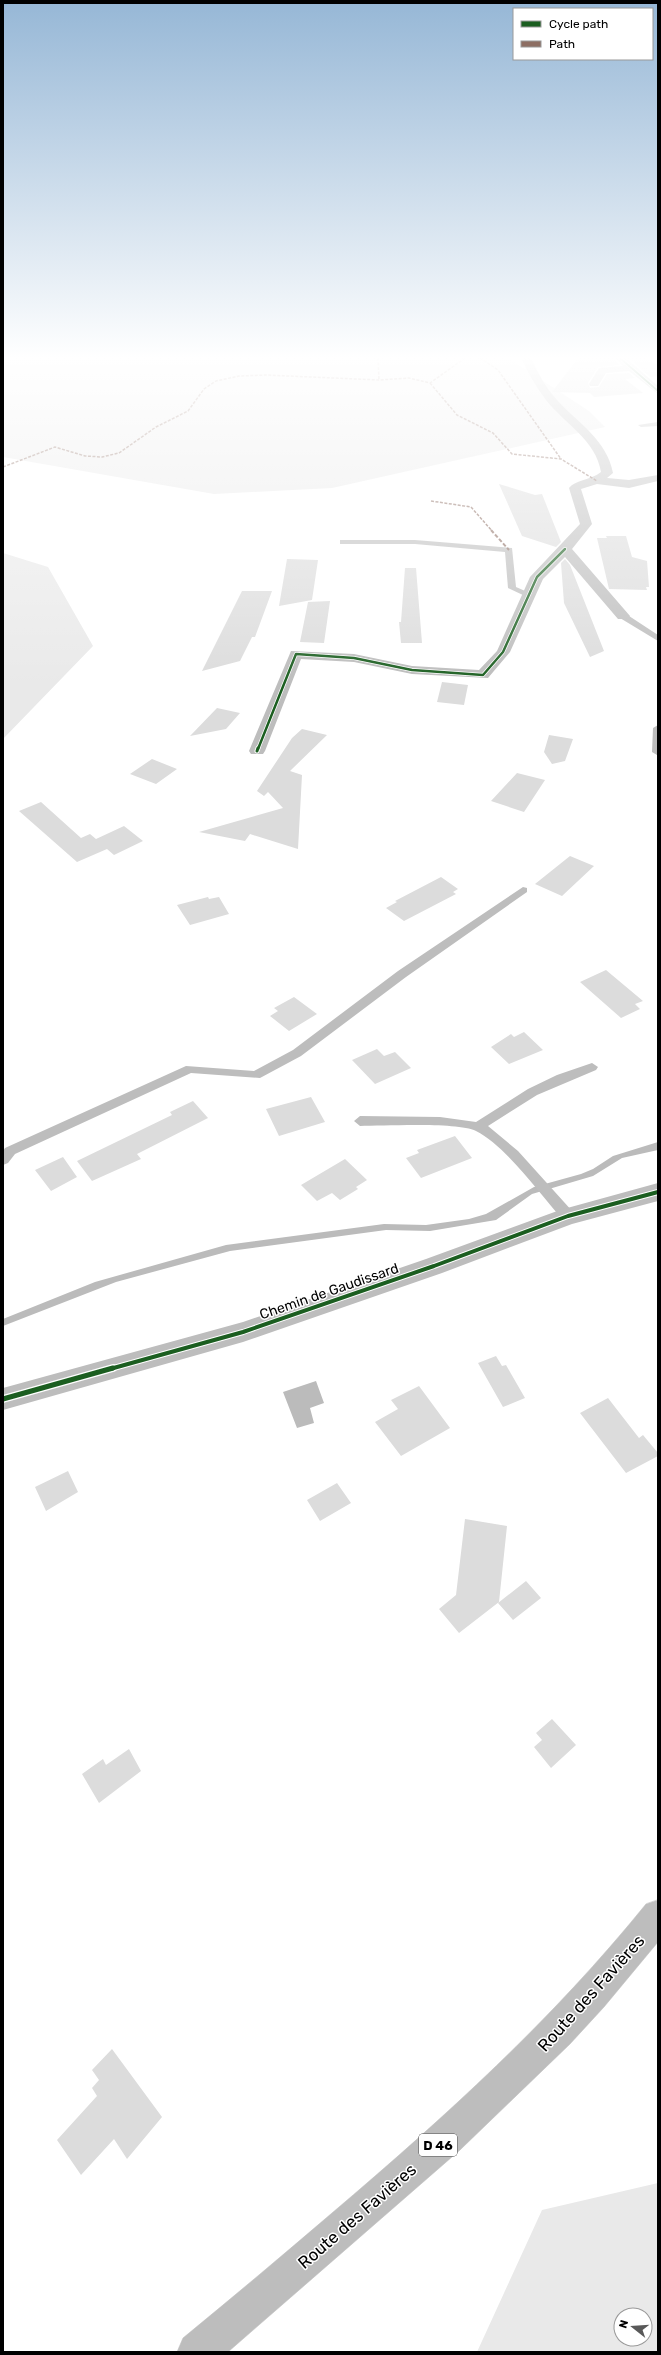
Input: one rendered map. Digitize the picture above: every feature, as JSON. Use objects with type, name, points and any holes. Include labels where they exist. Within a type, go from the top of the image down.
[{"type":"street","points":[[597,481],[608,473],[607,468]]},
{"type":"street","points":[[257,751],[296,654],[354,658],[412,670],[483,675],[503,652],[537,577],[565,549],[586,524],[575,488],[583,484],[597,481],[630,484],[658,478]]},
{"type":"street","points":[[565,549],[623,616]]},
{"type":"street","name":"Chemin de Gaudissard","points":[[3,1399],[242,1332],[426,1269],[568,1216],[658,1192]]},
{"type":"street","name":"Route des Favières","points":[[197,2352],[431,2151],[505,2085],[544,2048],[604,1984],[658,1916]]},
{"type":"lane","points":[[342,542],[415,542],[509,550],[512,588],[528,594]]},
{"type":"lane","points":[[623,616],[658,639]]},
{"type":"lane","points":[[656,752],[658,728]]},
{"type":"lane","points":[[3,1160],[10,1151],[190,1069],[256,1075],[297,1053],[402,974],[524,890]]},
{"type":"lane","points":[[478,1127],[511,1102],[566,1075],[592,1067]]},
{"type":"lane","points":[[360,1121],[452,1123],[478,1127],[496,1139],[568,1216]]},
{"type":"shaded area","points":[[65,468],[422,468],[332,488],[214,494]]},
{"type":"shaded area","points":[[3,553],[48,567],[93,646],[3,739]]},
{"type":"shaded area","points":[[658,1142],[658,1150],[622,1158],[593,1176],[532,1194],[496,1220],[430,1231],[386,1230],[230,1251],[116,1282],[3,1326],[3,1319],[95,1282],[226,1245],[384,1224],[426,1225],[469,1219],[486,1214],[534,1187],[581,1174],[593,1169],[613,1156]]},
{"type":"shaded area","points":[[316,1381],[324,1403],[310,1408],[314,1423],[297,1428],[283,1392]]},
{"type":"shaded area","points":[[658,2183],[658,2352],[477,2352],[542,2210]]},
{"type":"building","points":[[499,484],[535,495],[542,494],[561,542],[556,547],[522,536]]},
{"type":"building","points":[[606,536],[626,536],[632,557],[647,561],[649,587],[646,587],[647,590],[609,589],[597,538],[607,538]]},
{"type":"building","points":[[287,559],[318,560],[312,600],[279,606]]},
{"type":"building","points":[[565,559],[570,565],[604,651],[590,657],[564,603],[561,563]]},
{"type":"building","points":[[405,568],[416,568],[422,643],[401,643],[399,622],[401,622]]},
{"type":"building","points":[[242,591],[272,591],[255,637],[252,637],[240,661],[202,671]]},
{"type":"building","points":[[330,601],[324,643],[300,642],[308,602]]},
{"type":"building","points":[[442,682],[468,685],[464,705],[437,702]]},
{"type":"building","points":[[217,708],[240,713],[226,729],[190,736]]},
{"type":"building","points":[[302,729],[327,735],[290,771],[302,775],[298,849],[250,834],[245,841],[199,832],[283,808],[268,792],[264,796],[257,791],[292,738]]},
{"type":"building","points":[[549,735],[573,739],[565,761],[552,764],[544,752]]},
{"type":"building","points":[[152,759],[177,769],[156,784],[130,774]]},
{"type":"building","points":[[517,773],[545,780],[524,812],[491,801]]},
{"type":"building","points":[[41,802],[81,838],[90,834],[96,839],[124,826],[143,841],[114,855],[107,849],[77,862],[19,811]]},
{"type":"building","points":[[570,856],[594,866],[562,896],[535,884]]},
{"type":"building","points":[[441,877],[458,889],[453,892],[456,894],[404,921],[386,908],[397,902],[395,901]]},
{"type":"building","points":[[208,897],[209,899],[219,897],[229,914],[190,925],[177,905]]},
{"type":"building","points":[[606,970],[643,1001],[635,1004],[640,1009],[621,1018],[580,982]]},
{"type":"building","points":[[294,997],[317,1014],[289,1031],[270,1016],[278,1011],[274,1008]]},
{"type":"building","points":[[524,1032],[543,1050],[509,1064],[491,1047],[511,1034],[514,1037]]},
{"type":"building","points":[[377,1049],[384,1056],[395,1052],[411,1068],[375,1084],[352,1060]]},
{"type":"building","points":[[311,1097],[325,1122],[279,1136],[266,1109]]},
{"type":"building","points":[[193,1101],[208,1118],[137,1154],[141,1159],[92,1181],[77,1161],[172,1115],[170,1112]]},
{"type":"building","points":[[455,1136],[472,1158],[421,1178],[406,1158],[419,1153],[417,1150]]},
{"type":"building","points":[[63,1157],[77,1177],[51,1191],[35,1170]]},
{"type":"building","points":[[345,1159],[367,1180],[356,1187],[358,1189],[340,1200],[332,1193],[317,1201],[301,1185]]},
{"type":"building","points":[[496,1356],[502,1366],[506,1365],[525,1398],[503,1407],[478,1363]]},
{"type":"building","points":[[419,1386],[450,1428],[401,1456],[375,1422],[398,1409],[391,1400]]},
{"type":"building","points":[[608,1398],[639,1438],[643,1435],[658,1453],[658,1456],[626,1473],[580,1413]]},
{"type":"building","points":[[68,1471],[78,1492],[46,1511],[35,1487]]},
{"type":"building","points":[[337,1483],[351,1503],[320,1521],[307,1500]]},
{"type":"building","points":[[465,1519],[507,1526],[499,1602],[459,1633],[439,1609],[456,1595]]},
{"type":"building","points":[[526,1581],[541,1598],[513,1620],[498,1603]]},
{"type":"building","points":[[552,1719],[576,1745],[551,1768],[534,1747],[542,1740],[536,1733]]},
{"type":"building","points":[[129,1749],[141,1771],[99,1803],[82,1774],[103,1759],[106,1765]]},
{"type":"building","points":[[112,2049],[162,2117],[127,2159],[114,2139],[81,2175],[57,2140],[97,2096],[92,2088],[99,2080],[92,2070]]},
{"type":"marked path","points":[[576,468],[597,481]]},
{"type":"marked path","points":[[431,501],[471,507],[509,550]]},
{"type":"cycle path","points":[[257,751],[296,654],[354,658],[412,670],[483,675],[503,652],[537,577],[565,549]]},
{"type":"cycle path","points":[[3,1399],[243,1332],[434,1266],[568,1216],[658,1192]]}]
